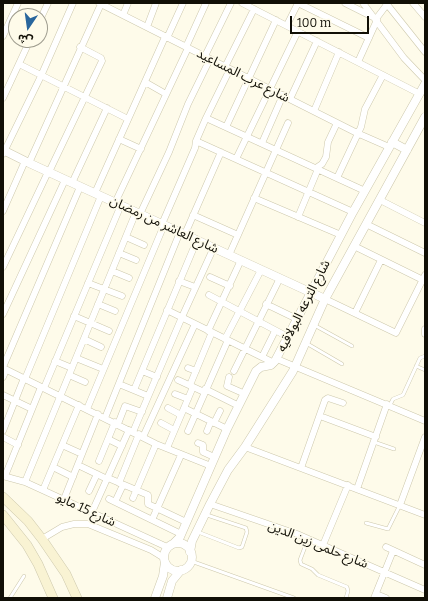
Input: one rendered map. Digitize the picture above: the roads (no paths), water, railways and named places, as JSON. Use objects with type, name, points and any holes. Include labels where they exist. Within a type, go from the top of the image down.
[{"type":"main road","points":[[3,497],[28,521],[42,539],[66,574],[77,598]]},
{"type":"main road","points":[[3,515],[27,545],[38,564],[53,598]]},
{"type":"street","points":[[3,36],[18,3]]},
{"type":"street","points":[[4,151],[41,76],[73,3]]},
{"type":"street","points":[[3,209],[63,86],[100,3]]},
{"type":"street","name":"شارع عرب المساعيد","points":[[100,3],[357,133],[390,144]]},
{"type":"street","points":[[122,15],[128,3]]},
{"type":"street","points":[[147,27],[156,3]]},
{"type":"street","points":[[3,432],[119,139],[183,3]]},
{"type":"street","points":[[4,476],[88,283],[141,149],[206,3]]},
{"type":"street","points":[[25,482],[119,253],[168,152],[231,3]]},
{"type":"street","points":[[287,25],[298,3],[369,38]]},
{"type":"street","points":[[345,3],[376,19]]},
{"type":"street","points":[[363,3],[404,58],[425,80]]},
{"type":"street","points":[[358,62],[376,19],[387,3],[425,52]]},
{"type":"street","points":[[413,3],[425,17]]},
{"type":"street","points":[[244,4],[420,94]]},
{"type":"street","points":[[87,409],[196,148],[196,141],[254,9]]},
{"type":"street","points":[[226,127],[276,20]]},
{"type":"street","points":[[236,159],[298,31]]},
{"type":"street","points":[[290,99],[317,41]]},
{"type":"street","points":[[3,267],[102,60],[80,47]]},
{"type":"street","points":[[3,98],[26,48]]},
{"type":"street","points":[[314,111],[339,52]]},
{"type":"street","points":[[19,64],[128,119]]},
{"type":"street","points":[[337,178],[382,75]]},
{"type":"street","points":[[145,82],[166,94]]},
{"type":"street","name":"شارع الترعه البولاقيه","points":[[171,545],[182,534],[214,457],[258,368],[275,361],[353,212],[425,84]]},
{"type":"street","points":[[262,143],[283,95]]},
{"type":"street","points":[[3,314],[107,108]]},
{"type":"street","name":"شارع الترعه البولاقيه","points":[[190,552],[191,544],[196,532],[228,470],[245,447],[294,367],[354,246],[425,117]]},
{"type":"street","points":[[206,118],[365,191]]},
{"type":"street","points":[[229,255],[266,173],[275,149],[288,123]]},
{"type":"street","points":[[298,216],[309,193],[317,169],[326,157],[328,142],[337,123]]},
{"type":"street","points":[[119,139],[141,149]]},
{"type":"street","points":[[196,141],[353,212]]},
{"type":"street","points":[[390,144],[407,150]]},
{"type":"street","name":"شارع العاشر من رمضان","points":[[4,151],[326,300]]},
{"type":"street","points":[[105,418],[182,233],[193,215],[221,152]]},
{"type":"street","points":[[3,377],[4,368],[80,186]]},
{"type":"street","points":[[254,198],[341,235]]},
{"type":"street","points":[[380,200],[425,223]]},
{"type":"street","points":[[193,215],[238,235]]},
{"type":"street","points":[[366,224],[425,253]]},
{"type":"street","points":[[126,238],[144,245]]},
{"type":"street","points":[[134,390],[197,240]]},
{"type":"street","points":[[326,300],[396,333],[424,278],[381,260],[354,246]]},
{"type":"street","points":[[182,534],[112,500],[121,484],[148,396],[214,247]]},
{"type":"street","points":[[119,253],[136,260]]},
{"type":"street","points":[[167,448],[188,399],[210,331],[241,260]]},
{"type":"street","points":[[355,313],[381,260]]},
{"type":"street","points":[[188,431],[227,340],[261,270]]},
{"type":"street","points":[[112,271],[129,278]]},
{"type":"street","points":[[210,277],[230,286]]},
{"type":"street","points":[[234,371],[244,348],[280,278]]},
{"type":"street","points":[[179,281],[195,287]]},
{"type":"street","points":[[88,283],[122,296]]},
{"type":"street","points":[[209,295],[288,337]]},
{"type":"street","points":[[98,304],[116,311]]},
{"type":"street","points":[[266,304],[297,319]]},
{"type":"street","points":[[167,310],[262,357],[294,367],[425,421]]},
{"type":"street","points":[[74,316],[109,330]]},
{"type":"street","points":[[92,512],[122,446],[136,433],[195,324]]},
{"type":"street","points":[[262,357],[275,331]]},
{"type":"street","points":[[84,339],[101,347]]},
{"type":"street","points":[[76,358],[103,369]]},
{"type":"street","points":[[55,361],[72,368]]},
{"type":"street","points":[[4,368],[117,423],[156,444],[211,466]]},
{"type":"street","points":[[188,368],[196,371]]},
{"type":"street","points":[[142,371],[157,377]]},
{"type":"street","points":[[69,376],[85,382]]},
{"type":"street","points":[[229,377],[227,384],[229,387],[245,394]]},
{"type":"street","points":[[178,380],[239,406]]},
{"type":"street","points":[[119,384],[148,396]]},
{"type":"street","points":[[175,394],[188,399]]},
{"type":"street","points":[[3,395],[32,409]]},
{"type":"street","points":[[302,468],[326,399],[343,403]]},
{"type":"street","points":[[43,490],[79,405]]},
{"type":"street","points":[[357,489],[388,405]]},
{"type":"street","points":[[99,461],[125,406],[142,412]]},
{"type":"street","points":[[168,408],[181,415]]},
{"type":"street","points":[[184,408],[227,429]]},
{"type":"street","points":[[207,431],[220,411]]},
{"type":"street","points":[[64,500],[98,414]]},
{"type":"street","points":[[320,416],[375,439]]},
{"type":"street","points":[[161,423],[174,430]]},
{"type":"street","points":[[3,437],[18,444]]},
{"type":"street","points":[[400,505],[425,438]]},
{"type":"street","points":[[108,440],[122,446]]},
{"type":"street","points":[[198,443],[203,445],[203,452],[214,457]]},
{"type":"street","points":[[133,498],[156,444]]},
{"type":"street","points":[[62,445],[82,454]]},
{"type":"street","points":[[245,447],[425,515]]},
{"type":"street","points":[[152,520],[162,490],[181,455]]},
{"type":"street","points":[[78,465],[148,496],[148,504],[186,522]]},
{"type":"street","points":[[53,467],[73,477]]},
{"type":"street","points":[[89,491],[97,474]]},
{"type":"street","name":"شارع 15 مايو","points":[[4,476],[25,482],[171,545]]},
{"type":"street","points":[[323,545],[348,485]]},
{"type":"street","name":"شارع حلمى زين الدين","points":[[210,504],[308,539],[425,590]]},
{"type":"street","name":"شارع 15 مايو","points":[[42,539],[62,527],[74,524],[88,524],[151,550],[164,560]]},
{"type":"street","points":[[155,598],[163,576],[164,560],[171,545],[184,545],[190,552],[191,561],[187,567],[181,570],[172,581],[166,598]]},
{"type":"street","points":[[386,547],[425,565]]},
{"type":"street","points":[[386,598],[375,596],[393,551]]},
{"type":"street","points":[[164,560],[171,569],[181,570]]},
{"type":"lane","points":[[314,325],[352,346]]},
{"type":"lane","points":[[306,343],[342,364]]},
{"type":"lane","points":[[388,405],[393,399],[403,396],[416,366],[421,357],[425,356]]},
{"type":"lane","points":[[416,366],[425,370]]},
{"type":"lane","points":[[375,439],[394,449]]},
{"type":"lane","points":[[366,523],[384,530],[388,529],[400,505]]},
{"type":"lane","points":[[196,532],[239,548],[242,547],[247,532],[246,528],[204,515]]},
{"type":"lane","points":[[308,539],[300,560],[301,564],[318,575],[347,587],[348,592],[346,598]]},
{"type":"lane","points":[[191,561],[294,598]]},
{"type":"lane","points":[[10,598],[24,576]]}]
